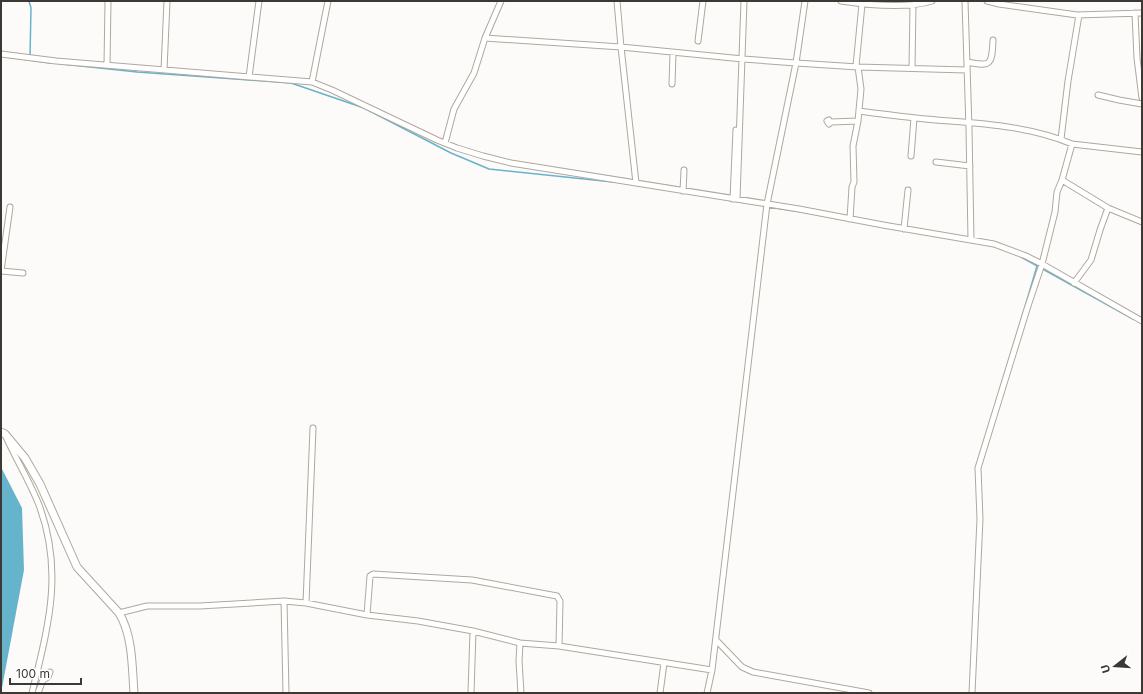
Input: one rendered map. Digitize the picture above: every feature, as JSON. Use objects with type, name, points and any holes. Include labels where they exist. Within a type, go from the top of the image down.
[{"type":"street","points":[[107,65],[108,1]]},
{"type":"street","points":[[164,70],[167,1]]},
{"type":"street","points":[[249,77],[259,1]]},
{"type":"street","points":[[312,82],[328,1]]},
{"type":"street","points":[[445,143],[454,108],[474,74],[486,38],[501,1]]},
{"type":"street","points":[[617,1],[636,183]]},
{"type":"street","points":[[698,41],[703,1]]},
{"type":"street","points":[[735,199],[742,1]]},
{"type":"street","points":[[708,693],[716,640],[767,209],[796,63],[805,1]]},
{"type":"street","points":[[841,1],[862,4],[913,6],[932,1]]},
{"type":"street","points":[[965,1],[971,240]]},
{"type":"street","points":[[987,1],[1079,15],[1142,13]]},
{"type":"street","points":[[850,219],[852,187],[854,182],[853,146],[858,121],[861,89],[857,67],[862,4]]},
{"type":"street","points":[[912,68],[913,6]]},
{"type":"street","points":[[1135,13],[1137,58],[1142,98]]},
{"type":"street","points":[[1061,139],[1068,81],[1079,15]]},
{"type":"street","points":[[486,38],[621,47],[673,53],[796,63],[857,67],[967,70]]},
{"type":"street","points":[[967,62],[982,65],[987,63],[992,57],[994,40]]},
{"type":"street","points":[[672,84],[673,53]]},
{"type":"street","points":[[1,54],[107,65],[312,82],[457,148],[511,163],[735,199],[767,209],[850,219],[994,244],[1026,256],[1041,266],[1142,321]]},
{"type":"street","points":[[1098,95],[1142,104]]},
{"type":"street","points":[[859,111],[1022,129],[1061,139],[1072,144],[1142,152]]},
{"type":"street","points":[[911,156],[914,118]]},
{"type":"street","points":[[829,120],[827,122],[829,124],[830,122],[858,121]]},
{"type":"street","points":[[972,693],[980,519],[978,468],[1041,266],[1055,212],[1057,192],[1072,144]]},
{"type":"street","points":[[936,162],[970,166]]},
{"type":"street","points":[[683,191],[684,170]]},
{"type":"street","points":[[1062,180],[1108,208],[1142,222]]},
{"type":"street","points":[[904,229],[908,190]]},
{"type":"street","points":[[10,207],[1,271],[24,273]]},
{"type":"street","points":[[1074,283],[1091,260],[1108,208]]},
{"type":"street","points":[[306,603],[313,428]]},
{"type":"street","points":[[3,433],[24,458],[40,484],[77,567],[124,620],[129,642],[134,693]]},
{"type":"street","points":[[3,433],[39,505],[45,526],[51,558],[52,580],[50,613],[32,693]]},
{"type":"street","points":[[367,615],[370,576],[373,574],[472,580],[557,596],[560,601],[559,646]]},
{"type":"street","points":[[119,613],[152,606],[200,606],[284,602],[306,603],[367,615],[418,620],[473,631],[520,643],[559,646],[712,670]]},
{"type":"street","points":[[284,602],[286,693]]},
{"type":"street","points":[[471,693],[473,631]]},
{"type":"street","points":[[716,640],[742,667],[754,672],[869,693]]},
{"type":"street","points":[[520,643],[519,661],[521,693]]},
{"type":"street","points":[[660,693],[664,663]]},
{"type":"street","points":[[38,693],[43,680],[48,677],[50,672]]},
{"type":"water","points":[[1,467],[22,508],[24,570],[1,693]]},
{"type":"waterway","points":[[29,1],[31,8],[30,56]]},
{"type":"waterway","points":[[7,57],[50,63]]},
{"type":"waterway","points":[[62,64],[137,72],[291,83],[364,108],[451,153],[489,169],[613,182]]},
{"type":"waterway","points":[[727,200],[765,206]]},
{"type":"waterway","points":[[769,207],[808,213]]},
{"type":"waterway","points":[[1021,257],[1133,319]]},
{"type":"waterway","points":[[1011,354],[1037,266]]}]
